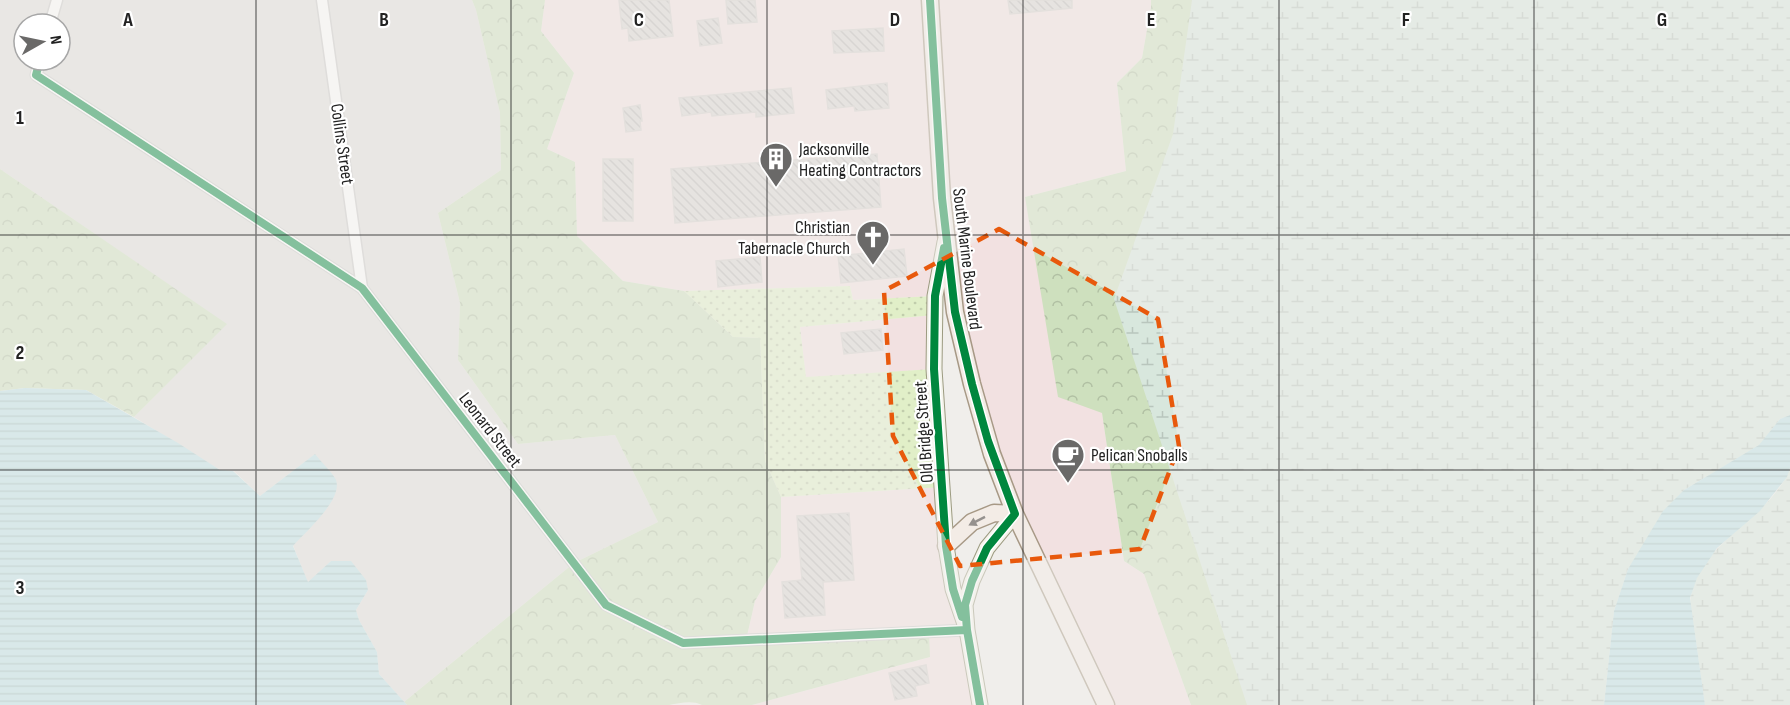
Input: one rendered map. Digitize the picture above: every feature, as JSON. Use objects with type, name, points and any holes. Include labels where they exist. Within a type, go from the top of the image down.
[{"type":"main road","name":"South Marine Boulevard","points":[[930,0],[942,198],[955,312],[972,384],[992,454],[1015,514],[1106,705]]},
{"type":"main road","name":"Old Bridge Street","points":[[947,230],[935,296],[934,369],[946,546],[953,589],[967,630]]},
{"type":"main road","points":[[946,546],[972,522],[994,513],[1015,514]]},
{"type":"main road","name":"Old Bridge Street","points":[[980,705],[965,605],[972,581],[987,548],[1015,514]]},
{"type":"street","name":"Collins Street","points":[[322,0],[362,288]]},
{"type":"street","name":"Leonard Street","points":[[37,72],[36,75],[362,288],[606,605],[683,643],[967,630]]},
{"type":"highlighted area","points":[[999,229],[1158,319],[1179,446],[1140,549],[960,566],[893,436],[884,291]]},
{"type":"shaded area","points":[[0,0],[472,0],[500,113],[501,170],[438,213],[460,303],[458,360],[518,444],[615,435],[658,522],[574,563],[404,702],[379,674],[377,652],[356,610],[368,590],[350,561],[331,561],[308,583],[293,545],[328,507],[314,455],[260,496],[234,471],[220,470],[134,417],[226,324],[0,169]]},
{"type":"shaded area","points":[[545,0],[1151,0],[1142,58],[1117,83],[1126,171],[1025,197],[1102,413],[1124,561],[1144,574],[1191,705],[1106,705],[992,454],[947,233],[935,296],[853,300],[850,286],[684,291],[623,281],[577,236],[575,162],[547,149],[574,73],[541,31]]},
{"type":"shaded area","points":[[935,315],[934,369],[806,378],[800,327]]},
{"type":"shaded area","points":[[943,487],[946,546],[982,705],[752,705],[930,657],[746,640],[755,601],[781,557],[781,497]]},
{"type":"green space","points":[[472,0],[545,0],[541,31],[574,73],[547,149],[575,162],[577,236],[623,281],[684,291],[733,337],[760,338],[765,461],[781,497],[781,557],[755,601],[746,640],[929,632],[930,657],[752,705],[702,705],[690,702],[669,705],[407,705],[404,702],[574,563],[658,522],[615,435],[518,444],[458,360],[460,303],[438,213],[501,170],[500,113]]},
{"type":"green space","points":[[1151,0],[1355,0],[1248,705],[1191,705],[1144,574],[1124,561],[1102,413],[1058,397],[1025,197],[1126,171],[1117,83],[1142,58]]},
{"type":"green space","points":[[1192,0],[1790,0],[1790,415],[1780,419],[1760,445],[1684,490],[1628,569],[1614,611],[1604,705],[1247,705],[1114,299],[1173,134]]},
{"type":"green space","points":[[0,169],[227,324],[134,417],[86,390],[25,388],[0,391]]},
{"type":"green space","points":[[850,286],[853,300],[935,296],[935,315],[800,327],[806,377],[934,369],[943,487],[781,497],[765,461],[760,338],[733,337],[684,291]]},
{"type":"green space","points":[[1790,468],[1790,705],[1705,705],[1690,604],[1697,577],[1722,544],[1768,502],[1781,486]]},
{"type":"water","points":[[25,388],[86,390],[220,470],[233,471],[260,496],[315,454],[336,480],[337,488],[329,506],[293,546],[308,582],[331,561],[351,561],[366,580],[368,590],[356,610],[359,620],[377,652],[379,674],[407,705],[0,705],[0,391]]},
{"type":"water","points":[[1790,415],[1790,468],[1787,477],[1760,511],[1717,548],[1697,578],[1690,598],[1705,705],[1604,705],[1614,611],[1628,569],[1663,511],[1684,490],[1759,445],[1780,419]]},
{"type":"building","points":[[619,0],[669,0],[673,36],[629,41],[628,28],[622,29]]},
{"type":"building","points":[[726,0],[755,0],[757,22],[728,24]]},
{"type":"building","points":[[1008,0],[1072,0],[1072,8],[1010,14]]},
{"type":"building","points":[[718,18],[722,43],[700,46],[697,21]]},
{"type":"building","points":[[883,28],[884,51],[834,53],[832,31]]},
{"type":"building","points":[[887,83],[889,108],[855,111],[854,106],[828,109],[826,90]]},
{"type":"building","points":[[791,88],[794,113],[756,117],[756,112],[712,116],[711,112],[682,116],[679,98]]},
{"type":"building","points":[[640,105],[641,130],[626,132],[623,108]]},
{"type":"building","name":"Jacksonville Heating Contractors","points":[[877,154],[881,207],[675,223],[671,169]]},
{"type":"building","points":[[603,159],[633,159],[633,221],[603,221]]},
{"type":"building","name":"Christian Tabernacle Church","points":[[904,249],[907,276],[841,283],[838,256]]},
{"type":"building","points":[[760,257],[762,282],[718,287],[716,261]]},
{"type":"building","points":[[881,329],[883,350],[844,354],[841,333]]},
{"type":"building","points":[[849,513],[854,580],[823,582],[825,615],[785,618],[782,582],[802,580],[797,516]]},
{"type":"building","points":[[926,665],[929,683],[915,686],[917,696],[895,700],[889,673]]},
{"type":"cycle path","points":[[930,0],[942,198],[955,312],[988,441],[1015,514],[987,548],[972,581],[965,605],[980,705]]},
{"type":"cycle path","points":[[37,72],[36,75],[362,288],[606,605],[683,643],[967,630]]},
{"type":"cycle path","points":[[944,248],[935,296],[934,369],[946,546],[953,589],[962,617]]},
{"type":"place","name":"Jacksonville Heating Contractors","points":[[776,188]]},
{"type":"place","name":"Christian Tabernacle Church","points":[[873,266]]},
{"type":"place","name":"Pelican Snoballs","points":[[1068,484]]}]
